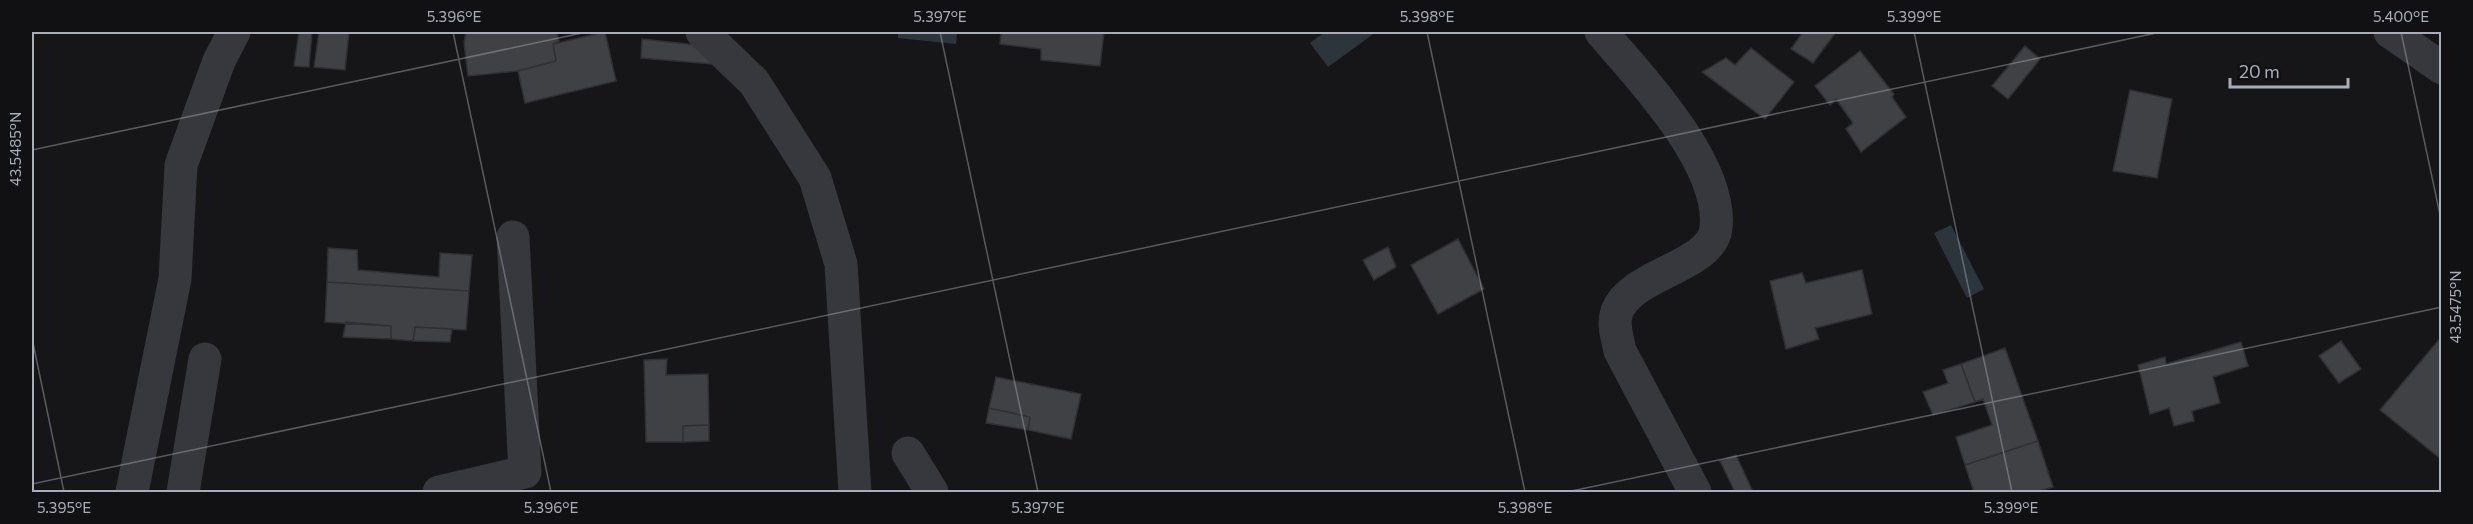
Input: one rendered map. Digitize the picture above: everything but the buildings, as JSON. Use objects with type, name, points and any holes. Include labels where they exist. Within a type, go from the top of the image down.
[{"type":"street","points":[[132,492],[175,279],[181,165],[219,61],[234,32]]},
{"type":"street","points":[[702,32],[754,82],[815,178],[841,264],[855,492]]},
{"type":"street","points":[[1601,32],[1662,104],[1706,171],[1714,202],[1716,230],[1706,250],[1633,291],[1617,313],[1615,328],[1620,351],[1695,492]]},
{"type":"street","points":[[2390,32],[2442,68]]},
{"type":"street","points":[[439,492],[525,472],[513,237]]},
{"type":"street","points":[[183,492],[205,359]]},
{"type":"street","points":[[908,453],[932,492]]},
{"type":"shaded area","points":[[898,32],[957,32],[956,44],[898,38]]},
{"type":"shaded area","points":[[1325,32],[1376,32],[1328,67],[1310,43]]},
{"type":"shaded area","points":[[1951,225],[1984,289],[1967,298],[1934,233]]}]
